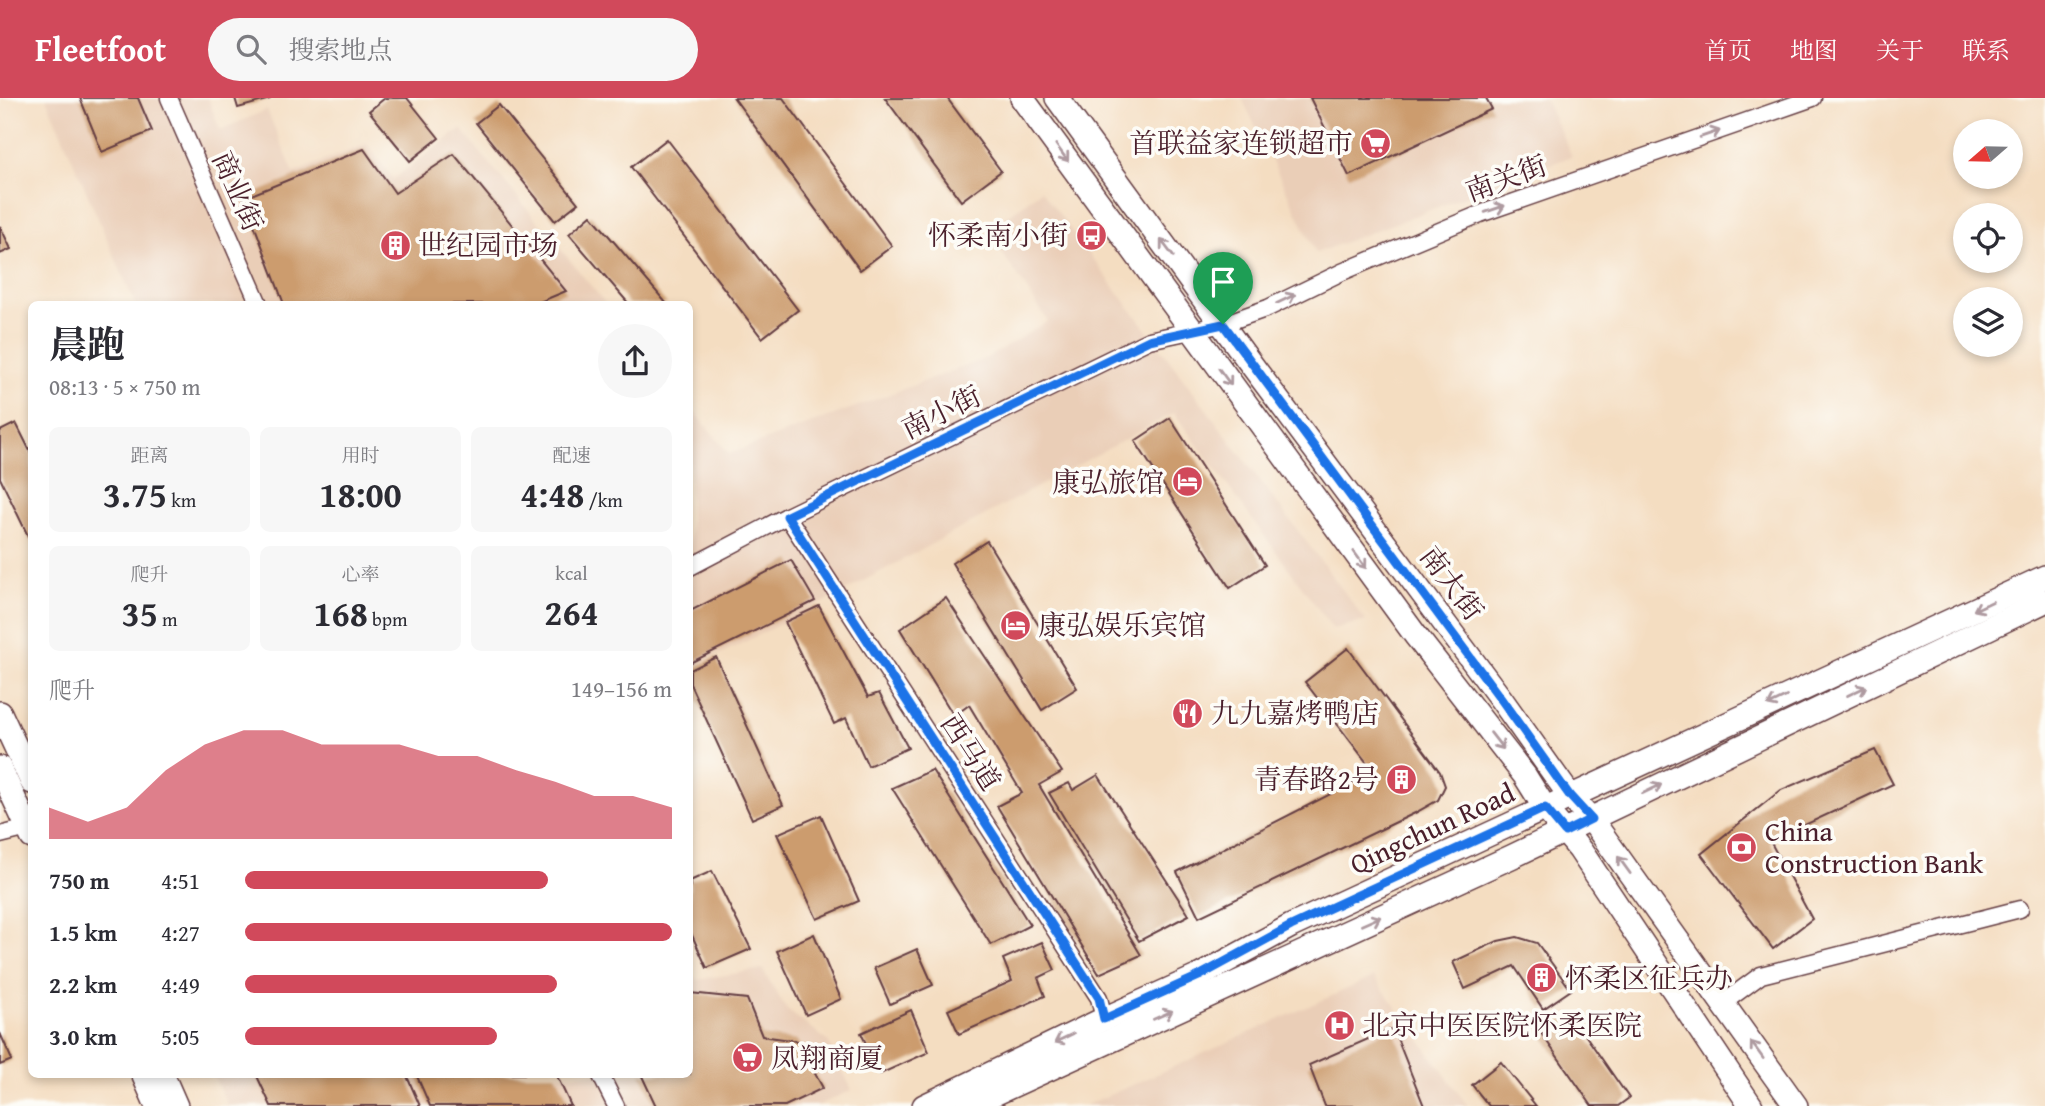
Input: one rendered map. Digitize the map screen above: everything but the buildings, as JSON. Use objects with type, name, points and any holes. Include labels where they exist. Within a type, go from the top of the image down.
[{"type":"main road","points":[[1022,98],[1416,636],[1588,862],[1751,1106]]},
{"type":"main road","name":"南大街","points":[[1057,98],[1570,796],[1591,819],[1796,1106]]},
{"type":"main road","name":"Qingchun Road","points":[[924,1106],[1199,976],[1291,926],[2045,577]]},
{"type":"main road","name":"Qingchun Road","points":[[968,1106],[1565,832],[2045,601]]},
{"type":"main road","points":[[0,713],[28,773]]},
{"type":"main road","points":[[0,768],[28,826]]},
{"type":"main road","points":[[144,1078],[157,1106]]},
{"type":"main road","points":[[164,1078],[176,1106]]},
{"type":"street","name":"商业街","points":[[169,98],[258,301]]},
{"type":"street","name":"南关街","points":[[1223,324],[1268,308],[1342,272],[1480,214],[1814,98]]},
{"type":"street","name":"南小街","points":[[693,565],[787,516],[1149,340],[1223,324]]},
{"type":"street","name":"西马道","points":[[787,516],[1099,998],[1104,1019]]},
{"type":"street","points":[[0,835],[28,830]]},
{"type":"street","points":[[1723,1003],[1761,975],[2020,909]]},
{"type":"street","points":[[602,1078],[616,1106]]},
{"type":"shaded area","points":[[46,98],[208,98],[220,130],[267,110],[294,173],[367,144],[393,179],[461,129],[604,301],[134,301]]},
{"type":"shaded area","points":[[1242,98],[1544,98],[1572,156],[1316,253]]},
{"type":"shaded area","points":[[1041,190],[1366,621],[1333,629],[1174,413],[830,599],[693,668],[693,410],[729,454],[987,358],[1048,321],[988,232]]},
{"type":"shaded area","points":[[762,969],[787,1010],[828,1041],[852,1090],[817,1106],[228,1106],[214,1078],[693,1078],[693,975],[697,980]]},
{"type":"shaded area","name":"北京中医医院怀柔医院","points":[[1374,977],[1468,1106],[1084,1106],[1162,1072]]},
{"type":"place","name":"首联益家连锁超市","points":[[1376,143]]},
{"type":"place","name":"怀柔南小街","points":[[1091,235]]},
{"type":"place","name":"世纪园市场","points":[[395,245]]},
{"type":"place","name":"康弘旅馆","points":[[1187,482]]},
{"type":"place","name":"康弘娱乐宾馆","points":[[1015,625]]},
{"type":"place","name":"九九嘉烤鸭店","points":[[1188,713]]},
{"type":"place","name":"青春路2号","points":[[1402,779]]},
{"type":"place","name":"China Construction Bank","points":[[1742,847]]},
{"type":"place","name":"怀柔区征兵办","points":[[1542,978]]},
{"type":"place","name":"北京中医医院怀柔医院","points":[[1339,1025]]},
{"type":"place","name":"凤翔商厦","points":[[748,1058]]},
{"type":"route","points":[[1223,324],[1570,796],[1591,819],[1565,832],[1545,808],[1291,926],[1199,976],[1104,1019],[1099,998],[787,516],[1149,340],[1223,324]]}]
